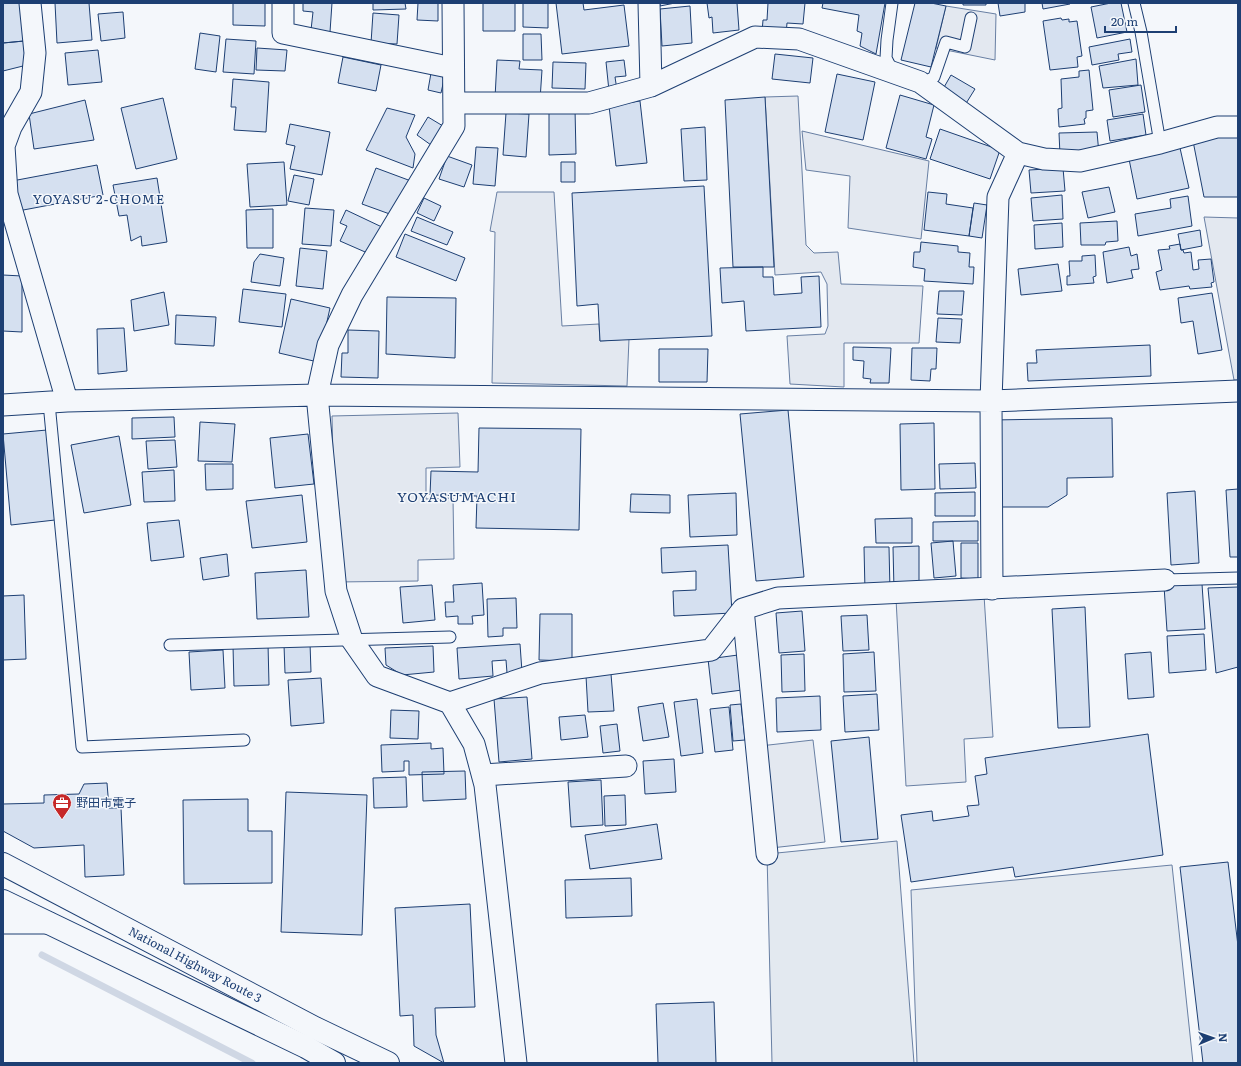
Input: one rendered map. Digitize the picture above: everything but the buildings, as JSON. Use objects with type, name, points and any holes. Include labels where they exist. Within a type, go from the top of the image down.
[{"type":"highway","name":"National Highway Route 3","points":[[3,864],[315,1028],[388,1063]]},
{"type":"highway","name":"National Highway Route 3","points":[[3,901],[306,1047],[334,1063]]},
{"type":"street","points":[[30,3],[35,54],[31,92],[11,127],[4,146],[7,194],[58,402]]},
{"type":"street","points":[[283,3],[283,33],[453,68]]},
{"type":"street","points":[[453,3],[454,126],[352,295],[328,345],[317,394],[336,591],[352,640],[377,676],[450,703],[540,673],[712,650],[743,610],[778,598],[1165,580]]},
{"type":"street","points":[[649,3],[651,86]]},
{"type":"street","points":[[454,103],[589,103],[651,86],[755,37],[800,39],[894,72],[923,84],[1018,153],[1044,159],[1080,162],[1160,143],[1217,127],[1238,127]]},
{"type":"street","points":[[992,589],[992,401],[998,197],[1018,153]]},
{"type":"street","points":[[3,405],[317,394],[992,401],[1238,391]]},
{"type":"street","points":[[743,610],[766,854]]},
{"type":"street","points":[[450,703],[474,744],[485,785],[516,1063]]},
{"type":"street","points":[[483,776],[626,766]]},
{"type":"street","points":[[3,923],[49,923]]},
{"type":"lane","points":[[892,3],[886,58],[894,72]]},
{"type":"lane","points":[[1134,3],[1141,32],[1160,143]]},
{"type":"lane","points":[[923,84],[934,77],[946,42],[965,47],[971,18]]},
{"type":"lane","points":[[58,402],[82,747],[244,740]]},
{"type":"lane","points":[[1165,580],[1238,578]]},
{"type":"lane","points":[[170,645],[450,637]]},
{"type":"shaded area","points":[[946,6],[996,14],[995,60],[936,48]]},
{"type":"shaded area","points":[[798,96],[806,245],[814,253],[838,252],[841,284],[923,286],[919,343],[844,343],[844,387],[790,384],[787,336],[825,334],[828,326],[827,284],[821,272],[775,275],[765,97]]},
{"type":"shaded area","points":[[802,131],[929,161],[921,239],[848,228],[850,176],[806,170]]},
{"type":"shaded area","points":[[497,192],[554,192],[562,326],[599,324],[600,341],[629,339],[627,386],[492,383],[495,232],[490,231]]},
{"type":"shaded area","points":[[1204,217],[1238,218],[1238,380],[1234,380]]},
{"type":"shaded area","points":[[458,413],[460,467],[426,468],[426,499],[453,498],[454,559],[418,560],[418,581],[336,582],[332,416]]},
{"type":"shaded area","points":[[984,595],[993,737],[964,739],[966,782],[906,786],[896,599]]},
{"type":"shaded area","points":[[813,740],[825,842],[771,848],[760,746]]},
{"type":"shaded area","points":[[897,841],[914,1063],[772,1063],[767,854]]},
{"type":"shaded area","points":[[1172,865],[1193,1063],[917,1063],[911,890]]},
{"type":"waterway","points":[[42,955],[252,1063]]},
{"type":"place","name":"野田市電子","points":[[62,820]]},
{"type":"district","name":"YOYASU 2-CHOME","points":[[99,199]]},
{"type":"district","name":"YOYASUMACHI","points":[[457,497]]}]
